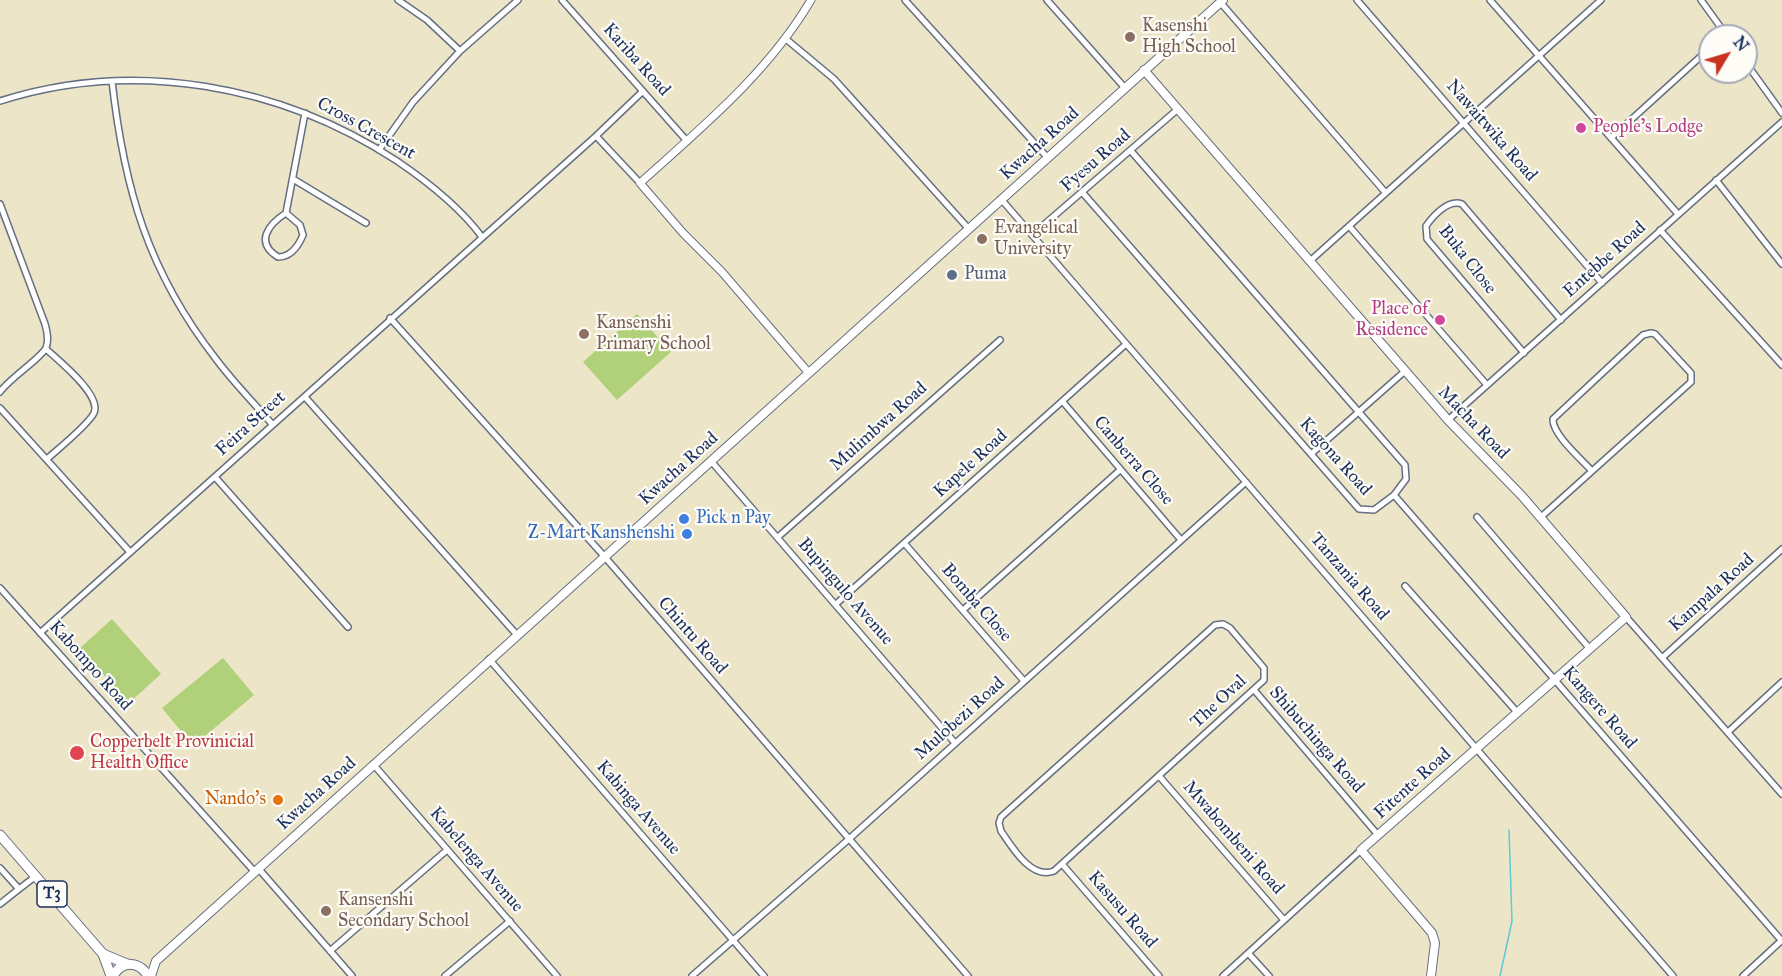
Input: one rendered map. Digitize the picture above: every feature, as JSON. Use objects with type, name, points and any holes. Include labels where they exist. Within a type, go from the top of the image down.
[{"type":"highway","name":"T3","points":[[0,836],[103,954],[112,976]]},
{"type":"highway","name":"T3","points":[[103,954],[131,964]]},
{"type":"highway","points":[[112,976],[117,970],[131,964],[145,971],[149,976]]},
{"type":"main road","name":"Kwacha Road","points":[[156,961],[1221,1]]},
{"type":"main road","name":"Macha Road","points":[[1144,70],[1448,420],[1541,517],[1626,617]]},
{"type":"main road","name":"Fitente Road","points":[[1361,850],[1626,617]]},
{"type":"main road","points":[[1361,850],[1432,933],[1435,943],[1431,976]]},
{"type":"main road","points":[[131,964],[156,961]]},
{"type":"main road","points":[[149,976],[156,961]]},
{"type":"street","points":[[398,0],[427,20],[460,51]]},
{"type":"street","points":[[379,150],[413,102],[460,51],[518,0]]},
{"type":"street","name":"Kariba Road","points":[[562,0],[687,141]]},
{"type":"street","points":[[640,183],[759,72],[786,39],[811,0]]},
{"type":"street","points":[[905,0],[1047,157]]},
{"type":"street","points":[[1047,0],[1125,88]]},
{"type":"street","name":"Nawaitwika Road","points":[[1357,0],[1602,282]]},
{"type":"street","points":[[1490,0],[1678,214]]},
{"type":"street","points":[[1310,261],[1601,0]]},
{"type":"street","points":[[1701,0],[1717,24]]},
{"type":"street","points":[[1221,1],[1385,192]]},
{"type":"street","points":[[786,39],[812,58],[834,80],[969,228]]},
{"type":"street","points":[[1611,138],[1698,59]]},
{"type":"street","points":[[1758,80],[1782,113]]},
{"type":"street","points":[[112,81],[118,134],[127,181],[142,227],[164,279],[185,316],[216,359],[273,424]]},
{"type":"street","name":"Cross Crescent","points":[[0,101],[47,88],[112,81],[155,81],[216,87],[256,97],[305,113],[379,150],[441,194],[469,220],[482,237]]},
{"type":"street","name":"Feira Street","points":[[40,633],[596,136],[643,91]]},
{"type":"street","name":"Fyesu Road","points":[[1032,235],[1178,109]]},
{"type":"street","points":[[286,213],[300,225],[303,235],[295,249],[289,254],[278,257],[268,247],[266,230],[271,223],[286,213],[305,113]]},
{"type":"street","name":"Entebbe Road","points":[[1448,420],[1782,122]]},
{"type":"street","points":[[596,136],[722,272],[808,372]]},
{"type":"street","name":"Kagona Road","points":[[1082,192],[1359,509],[1374,510],[1394,495],[1406,479],[1405,465],[1131,151]]},
{"type":"street","points":[[293,179],[366,223]]},
{"type":"street","points":[[1716,180],[1782,264]]},
{"type":"street","name":"Tanzania Road","points":[[1001,200],[1672,976]]},
{"type":"street","name":"Buka Close","points":[[1524,353],[1427,239],[1426,226],[1430,221],[1451,203],[1462,204],[1561,320]]},
{"type":"street","points":[[0,204],[48,337],[46,349],[11,378],[0,392]]},
{"type":"street","points":[[1349,226],[1487,385]]},
{"type":"street","points":[[1660,230],[1782,364]]},
{"type":"street","name":"Chintu Road","points":[[390,318],[604,556],[968,976]]},
{"type":"street","points":[[1541,517],[1691,382],[1691,374],[1659,337],[1651,333],[1643,335],[1553,419],[1556,432],[1592,471]]},
{"type":"street","name":"Mulimbwa Road","points":[[778,537],[1000,340]]},
{"type":"street","name":"Kapele Road","points":[[836,604],[1126,344]]},
{"type":"street","points":[[46,349],[77,379],[93,398],[95,405],[94,413],[86,423],[47,459]]},
{"type":"street","points":[[1311,454],[1406,371]]},
{"type":"street","points":[[304,397],[517,635]]},
{"type":"street","name":"Canberra Close","points":[[1063,402],[1181,540]]},
{"type":"street","points":[[0,408],[130,552]]},
{"type":"street","name":"Bupingulo Avenue","points":[[711,461],[955,743]]},
{"type":"street","points":[[963,610],[1120,470]]},
{"type":"street","points":[[215,477],[348,627]]},
{"type":"street","name":"Mulobezi Road","points":[[692,976],[849,839],[1246,482]]},
{"type":"street","name":"Kangere Road","points":[[1394,495],[1782,941]]},
{"type":"street","points":[[1477,517],[1590,649]]},
{"type":"street","name":"Bomba Close","points":[[905,544],[1024,681]]},
{"type":"street","name":"Kampala Road","points":[[1662,658],[1782,549]]},
{"type":"street","points":[[1405,586],[1517,712]]},
{"type":"street","name":"Kabompo Road","points":[[0,588],[352,976]]},
{"type":"street","name":"Macha Road","points":[[1626,617],[1782,794]]},
{"type":"street","name":"The Oval","points":[[1223,624],[1230,628],[1264,668],[1264,680],[1255,691],[1159,776],[1062,864],[1047,873],[1040,873],[1032,868],[1001,831],[999,824],[1001,817],[1215,625],[1223,624]]},
{"type":"street","name":"Kabinga Avenue","points":[[489,659],[764,976]]},
{"type":"street","points":[[1728,732],[1782,682]]},
{"type":"street","name":"Shibuchinga Road","points":[[1255,691],[1378,835]]},
{"type":"street","name":"Kabelenga Avenue","points":[[373,764],[557,976]]},
{"type":"street","name":"Mwabombeni Road","points":[[1159,776],[1284,920]]},
{"type":"street","points":[[330,951],[447,849]]},
{"type":"street","name":"Fitente Road","points":[[1223,976],[1361,850]]},
{"type":"street","name":"Kasusu Road","points":[[1062,864],[1159,976]]},
{"type":"street","points":[[0,868],[19,889]]},
{"type":"street","points":[[0,904],[36,876]]},
{"type":"street","points":[[445,976],[510,921]]},
{"type":"street","points":[[1743,976],[1782,941]]},
{"type":"street","points":[[1248,953],[1269,976]]},
{"type":"green space","points":[[637,314],[671,352],[617,400],[583,362]]},
{"type":"green space","points":[[112,619],[161,674],[129,703],[80,648]]},
{"type":"green space","points":[[223,658],[254,695],[193,746],[162,708]]},
{"type":"waterway","points":[[1500,976],[1512,921],[1509,830]]},
{"type":"place","name":"Kasenshi High School","points":[[1130,37]]},
{"type":"place","name":"People's Lodge","points":[[1581,128]]},
{"type":"place","name":"Evangelical University","points":[[982,239]]},
{"type":"place","name":"Puma","points":[[952,275]]},
{"type":"place","name":"Place of Residence","points":[[1440,320]]},
{"type":"place","name":"Kansenshi Primary School","points":[[584,334]]},
{"type":"place","name":"Pick n Pay","points":[[684,519]]},
{"type":"place","name":"Z-Mart Kanshenshi","points":[[687,534]]},
{"type":"place","name":"Copperbelt Provinicial Health Office","points":[[77,753]]},
{"type":"place","name":"Nando's","points":[[278,800]]},
{"type":"place","name":"Kansenshi Secondary School","points":[[326,911]]}]
